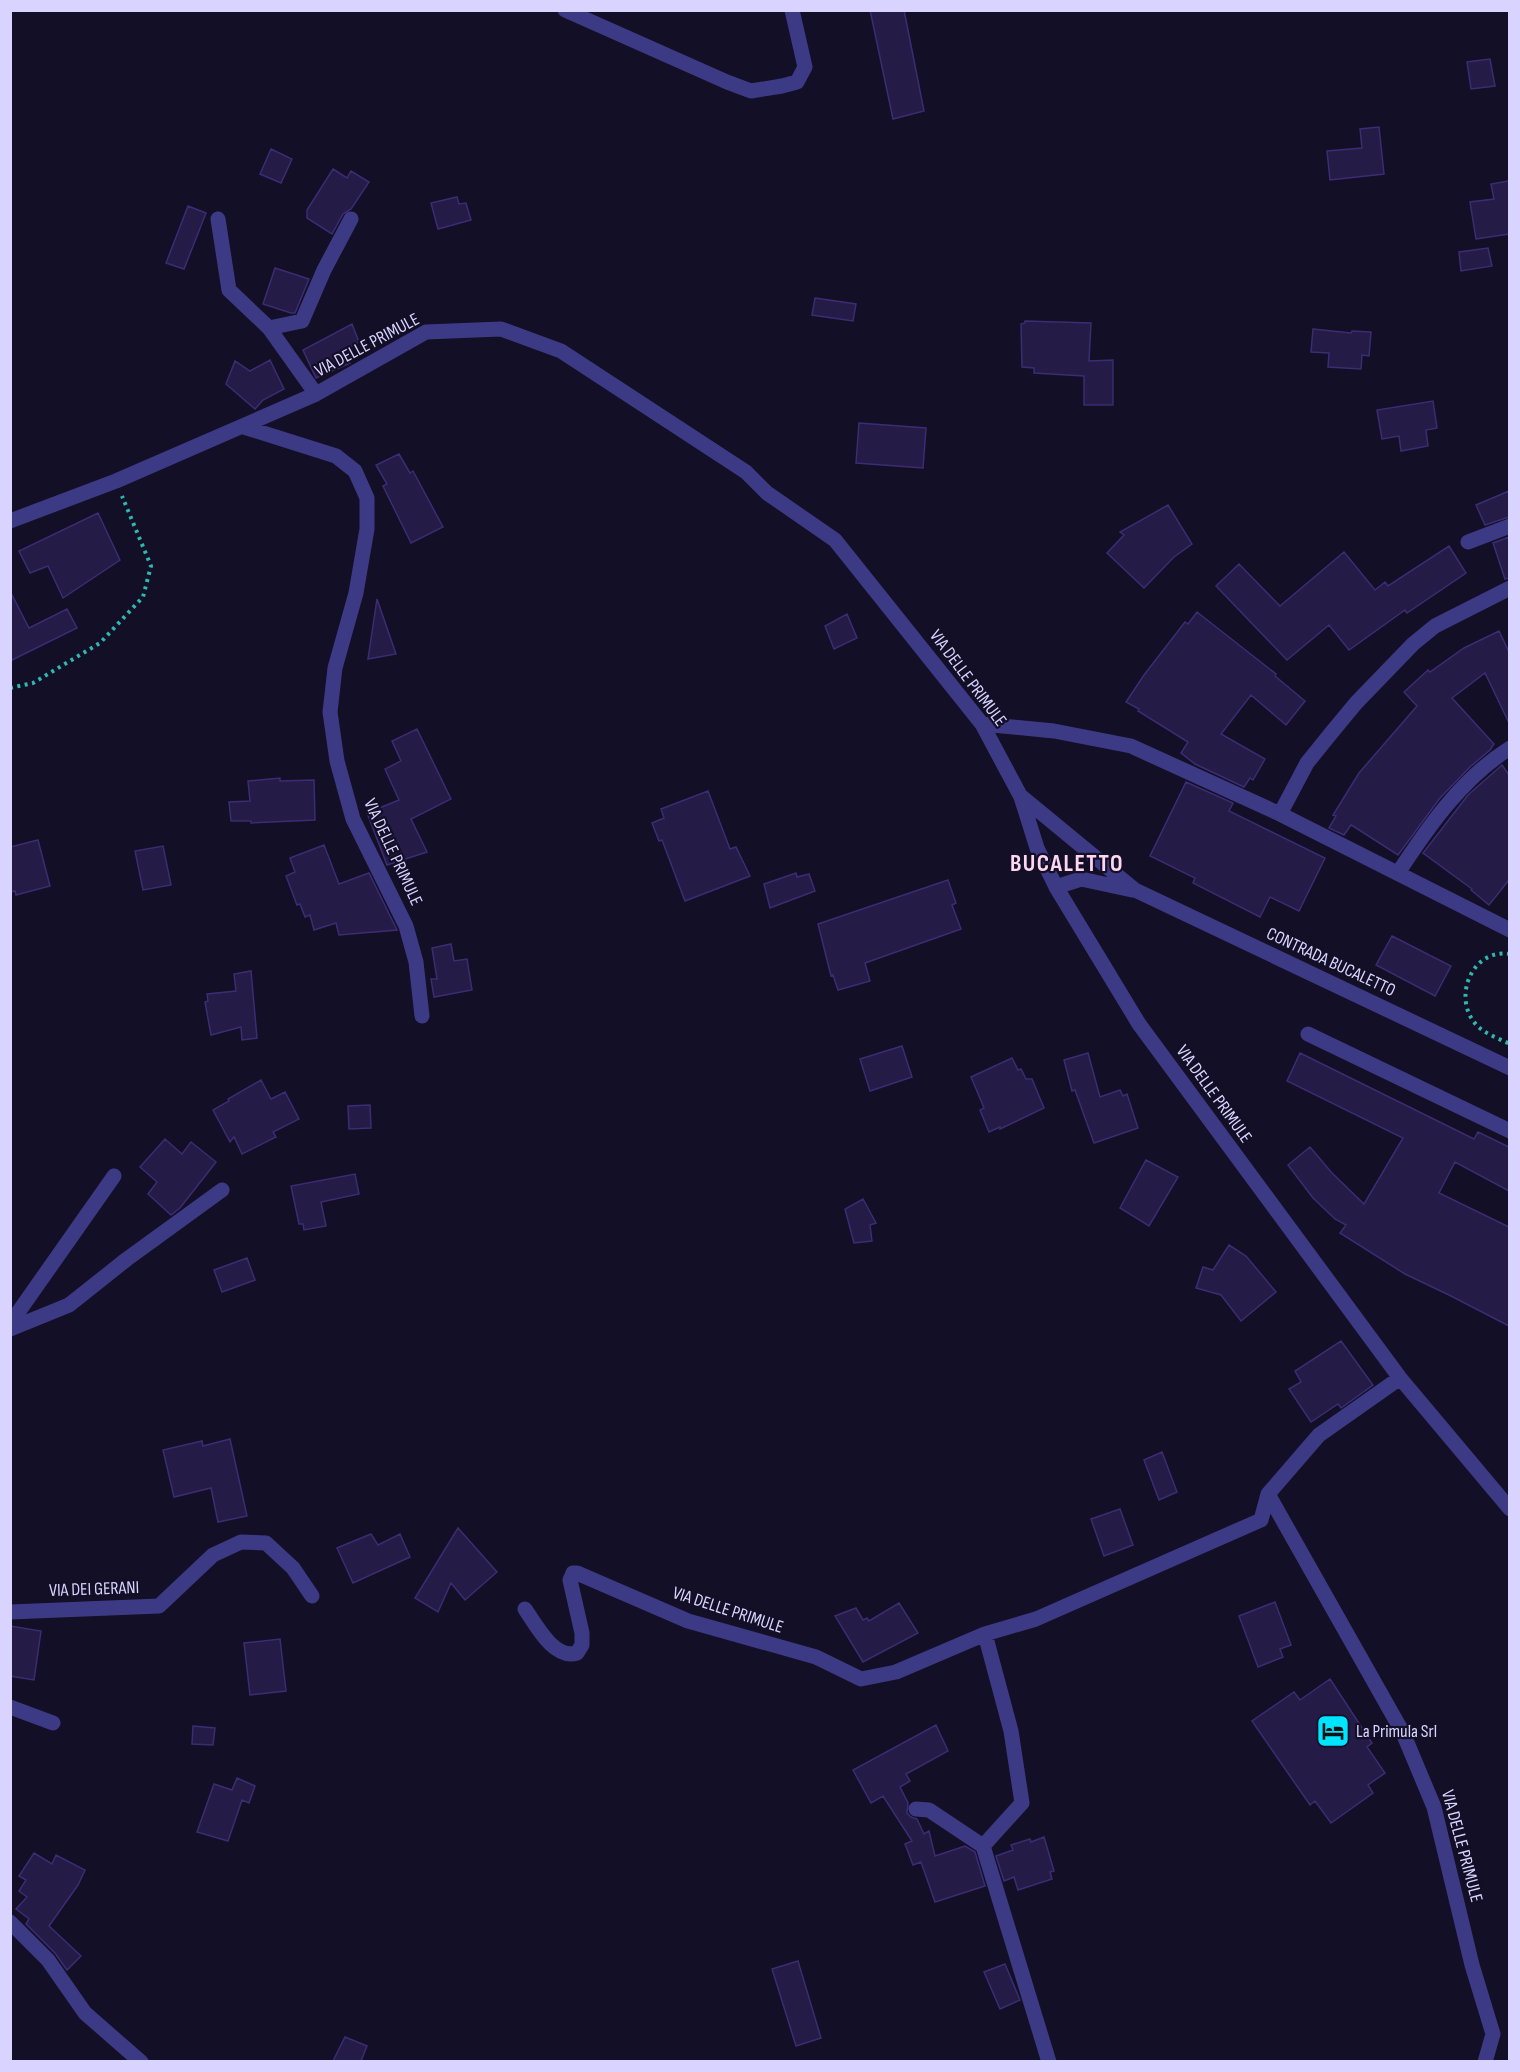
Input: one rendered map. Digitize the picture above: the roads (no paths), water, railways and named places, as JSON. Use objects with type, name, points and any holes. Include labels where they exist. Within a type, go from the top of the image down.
[{"type":"street","points":[[565,10],[751,91],[797,82],[805,67],[792,10]]},
{"type":"street","name":"VIA DELLE PRIMULE","points":[[218,219],[229,290],[269,328],[316,394]]},
{"type":"street","points":[[269,328],[302,321],[324,270],[351,219]]},
{"type":"street","name":"VIA DELLE PRIMULE","points":[[10,521],[116,482],[202,443],[244,427],[316,394],[426,332],[501,329],[561,351],[746,472],[767,493],[835,540],[982,724],[1021,797],[1037,848],[1056,887],[1139,1024],[1400,1378],[1509,1509]]},
{"type":"street","name":"VIA DELLE PRIMULE","points":[[244,427],[336,456],[355,471],[367,498],[367,529],[356,593],[335,668],[330,712],[337,760],[353,819],[406,926],[416,962],[422,1016]]},
{"type":"street","points":[[1468,542],[1509,526]]},
{"type":"street","points":[[1280,814],[1307,764],[1356,703],[1413,644],[1435,626],[1509,588]]},
{"type":"street","points":[[982,724],[1054,731],[1131,746],[1280,814],[1509,930]]},
{"type":"street","points":[[1398,873],[1447,804],[1480,771],[1509,748]]},
{"type":"street","points":[[1021,797],[1135,890]]},
{"type":"street","points":[[1056,887],[1081,879],[1135,890]]},
{"type":"street","name":"CONTRADA BUCALETTO","points":[[1135,890],[1509,1068]]},
{"type":"street","points":[[1308,1034],[1509,1131]]},
{"type":"street","points":[[10,1324],[114,1176]]},
{"type":"street","points":[[10,1329],[69,1305],[135,1253],[222,1190]]},
{"type":"street","name":"VIA DELLE PRIMULE","points":[[525,1609],[542,1633],[560,1652],[570,1655],[577,1653],[582,1645],[582,1633],[570,1576],[577,1573],[688,1621],[816,1657],[861,1679],[896,1672],[985,1634],[1036,1619],[1261,1520],[1268,1494],[1319,1435],[1400,1378]]},
{"type":"street","name":"VIA DELLE PRIMULE","points":[[1268,1494],[1403,1733],[1434,1808],[1472,1965],[1493,2034],[1485,2061]]},
{"type":"street","name":"VIA DEI GERANI","points":[[10,1612],[159,1606],[213,1555],[241,1542],[266,1544],[293,1568],[312,1596]]},
{"type":"street","points":[[983,1846],[1022,1803],[1011,1731],[985,1634]]},
{"type":"street","points":[[10,1707],[53,1723]]},
{"type":"street","points":[[916,1809],[929,1810],[983,1846],[1049,2061]]},
{"type":"street","points":[[10,1922],[48,1960],[85,2013],[141,2061]]},
{"type":"place","name":"La Primula Srl","points":[[1333,1731]]},
{"type":"district","name":"BUCALETTO","points":[[1067,863]]}]
